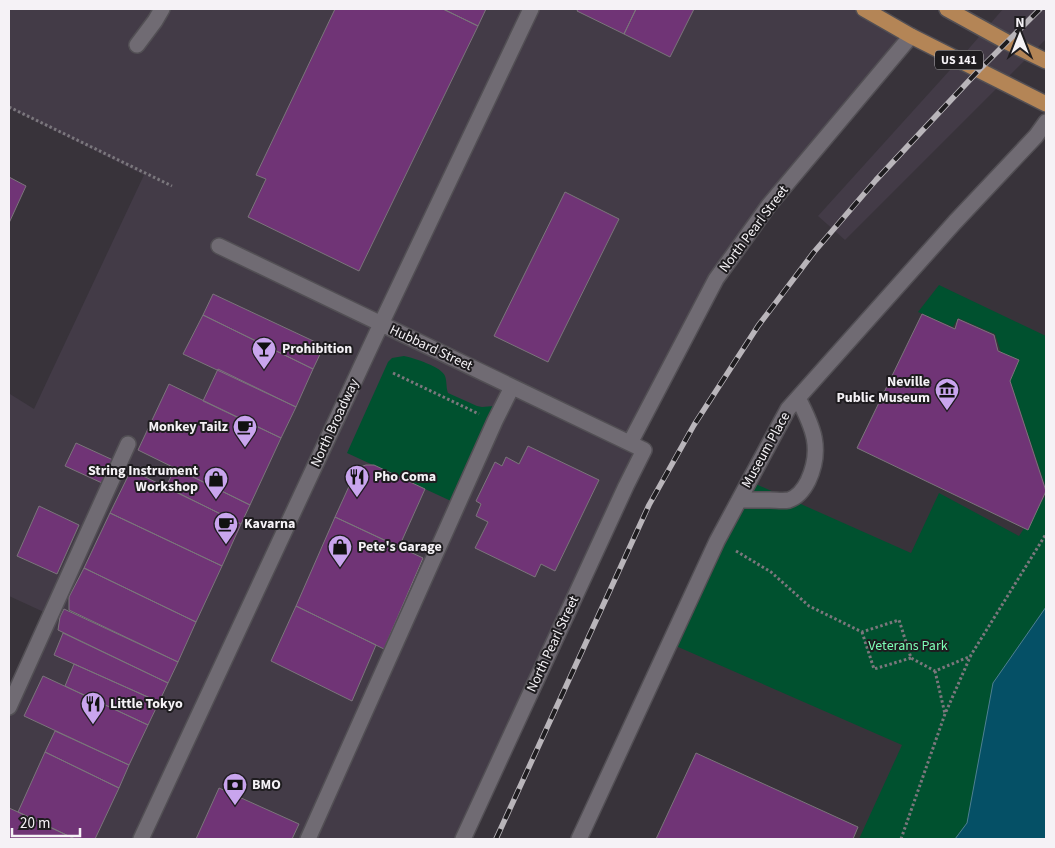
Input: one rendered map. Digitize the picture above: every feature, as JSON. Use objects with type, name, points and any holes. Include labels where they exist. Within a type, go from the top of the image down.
[{"type":"main road","name":"US 141","points":[[947,9],[1046,62]]},
{"type":"main road","name":"US 141","points":[[870,10],[911,36],[1046,104]]},
{"type":"street","points":[[137,45],[162,9]]},
{"type":"street","name":"North Broadway","points":[[141,839],[381,324],[531,9]]},
{"type":"street","name":"North Pearl Street","points":[[463,839],[626,486],[637,447],[716,279],[769,205],[911,36]]},
{"type":"street","name":"Museum Place","points":[[579,839],[717,541],[788,409],[955,222],[1036,136],[1046,122]]},
{"type":"street","name":"Hubbard Street","points":[[219,246],[637,447]]},
{"type":"street","points":[[308,839],[495,421],[512,387]]},
{"type":"street","points":[[739,500],[790,500],[802,491],[814,466],[816,444],[810,420],[798,398]]},
{"type":"street","points":[[9,707],[128,444]]},
{"type":"path","points":[[9,107],[172,186]]},
{"type":"path","points":[[394,373],[495,421]]},
{"type":"path","points":[[901,839],[945,714],[971,655],[1046,534]]},
{"type":"path","points":[[736,551],[771,572],[809,606],[862,632],[899,620],[911,658],[935,671],[945,714]]},
{"type":"path","points":[[862,632],[874,669],[911,658]]},
{"type":"path","points":[[935,671],[971,655]]},
{"type":"shaded area","points":[[9,9],[874,9],[911,36],[710,291],[630,443],[644,450],[463,839],[9,839],[9,707],[46,613],[9,596],[9,395],[34,409],[144,175],[9,108]]},
{"type":"shaded area","points":[[1003,9],[1046,9],[1046,39],[845,240],[818,216]]},
{"type":"green space","points":[[939,285],[1046,336],[1046,488],[995,334],[958,318],[953,327],[918,312]]},
{"type":"green space","points":[[404,356],[439,369],[446,378],[448,393],[477,406],[494,406],[451,501],[347,453],[388,362],[392,358]]},
{"type":"green space","name":"Veterans Park","points":[[749,481],[911,553],[939,493],[1019,536],[1046,495],[1046,607],[993,683],[967,823],[955,839],[859,839],[902,745],[669,643]]},
{"type":"water","points":[[1046,607],[1046,839],[955,839],[967,823],[993,683]]},
{"type":"building","points":[[335,9],[443,9],[478,26],[359,271],[248,217],[266,179],[256,175]]},
{"type":"building","points":[[443,9],[486,9],[478,26]]},
{"type":"building","points":[[578,9],[636,9],[624,34],[577,11]]},
{"type":"building","points":[[636,9],[694,9],[670,57],[624,34]]},
{"type":"building","points":[[9,177],[26,186],[9,223]]},
{"type":"building","points":[[565,192],[619,219],[548,362],[494,336]]},
{"type":"building","points":[[213,294],[324,346],[313,369],[203,315]]},
{"type":"building","name":"Neville Public Museum","points":[[922,314],[955,329],[958,319],[994,335],[998,351],[1019,360],[1010,381],[1046,491],[1028,530],[857,448]]},
{"type":"building","points":[[203,315],[313,369],[296,407],[183,354]]},
{"type":"building","points":[[218,369],[296,407],[281,438],[203,401]]},
{"type":"building","points":[[169,384],[281,438],[250,505],[138,450]]},
{"type":"building","points":[[76,443],[113,460],[102,483],[65,466]]},
{"type":"building","points":[[528,446],[599,480],[555,571],[541,564],[535,577],[475,548],[488,522],[476,516],[481,504],[476,501],[495,462],[502,466],[506,457],[519,464]]},
{"type":"building","points":[[366,465],[374,465],[425,489],[399,547],[335,517],[356,471]]},
{"type":"building","points":[[175,468],[250,505],[241,524],[166,487]]},
{"type":"building","points":[[131,470],[241,524],[222,566],[110,513]]},
{"type":"building","points":[[39,506],[79,525],[57,574],[17,556]]},
{"type":"building","points":[[110,513],[222,566],[196,622],[84,568]]},
{"type":"building","points":[[335,517],[423,558],[384,649],[296,606]]},
{"type":"building","points":[[84,568],[196,622],[178,662],[69,610],[69,597]]},
{"type":"building","points":[[296,606],[376,645],[352,701],[271,661]]},
{"type":"building","points":[[64,609],[178,662],[168,683],[58,630],[60,617]]},
{"type":"building","points":[[63,633],[168,683],[159,702],[54,655]]},
{"type":"building","points":[[74,664],[159,702],[148,725],[65,686]]},
{"type":"building","points":[[43,676],[148,725],[129,765],[24,716]]},
{"type":"building","points":[[55,731],[129,765],[119,788],[45,752]]},
{"type":"building","points":[[45,752],[119,788],[95,839],[75,839],[18,812]]},
{"type":"building","points":[[696,753],[858,827],[853,839],[656,839]]},
{"type":"building","name":"BMO","points":[[219,788],[299,824],[292,839],[196,839]]},
{"type":"building","points":[[9,808],[18,812],[75,839],[9,839]]},
{"type":"railway","points":[[496,839],[649,505],[694,425],[758,326],[814,252],[876,180],[979,70],[1040,9]]},
{"type":"place","name":"Prohibition","points":[[264,370]]},
{"type":"place","name":"Neville Public Museum","points":[[947,411]]},
{"type":"place","name":"Monkey Tailz","points":[[245,448]]},
{"type":"place","name":"Pho Coma","points":[[357,498]]},
{"type":"place","name":"String Instrument Workshop","points":[[216,500]]},
{"type":"place","name":"Kavarna","points":[[226,545]]},
{"type":"place","name":"Pete's Garage","points":[[340,568]]},
{"type":"place","name":"Little Tokyo","points":[[93,725]]},
{"type":"place","name":"BMO","points":[[235,806]]}]
